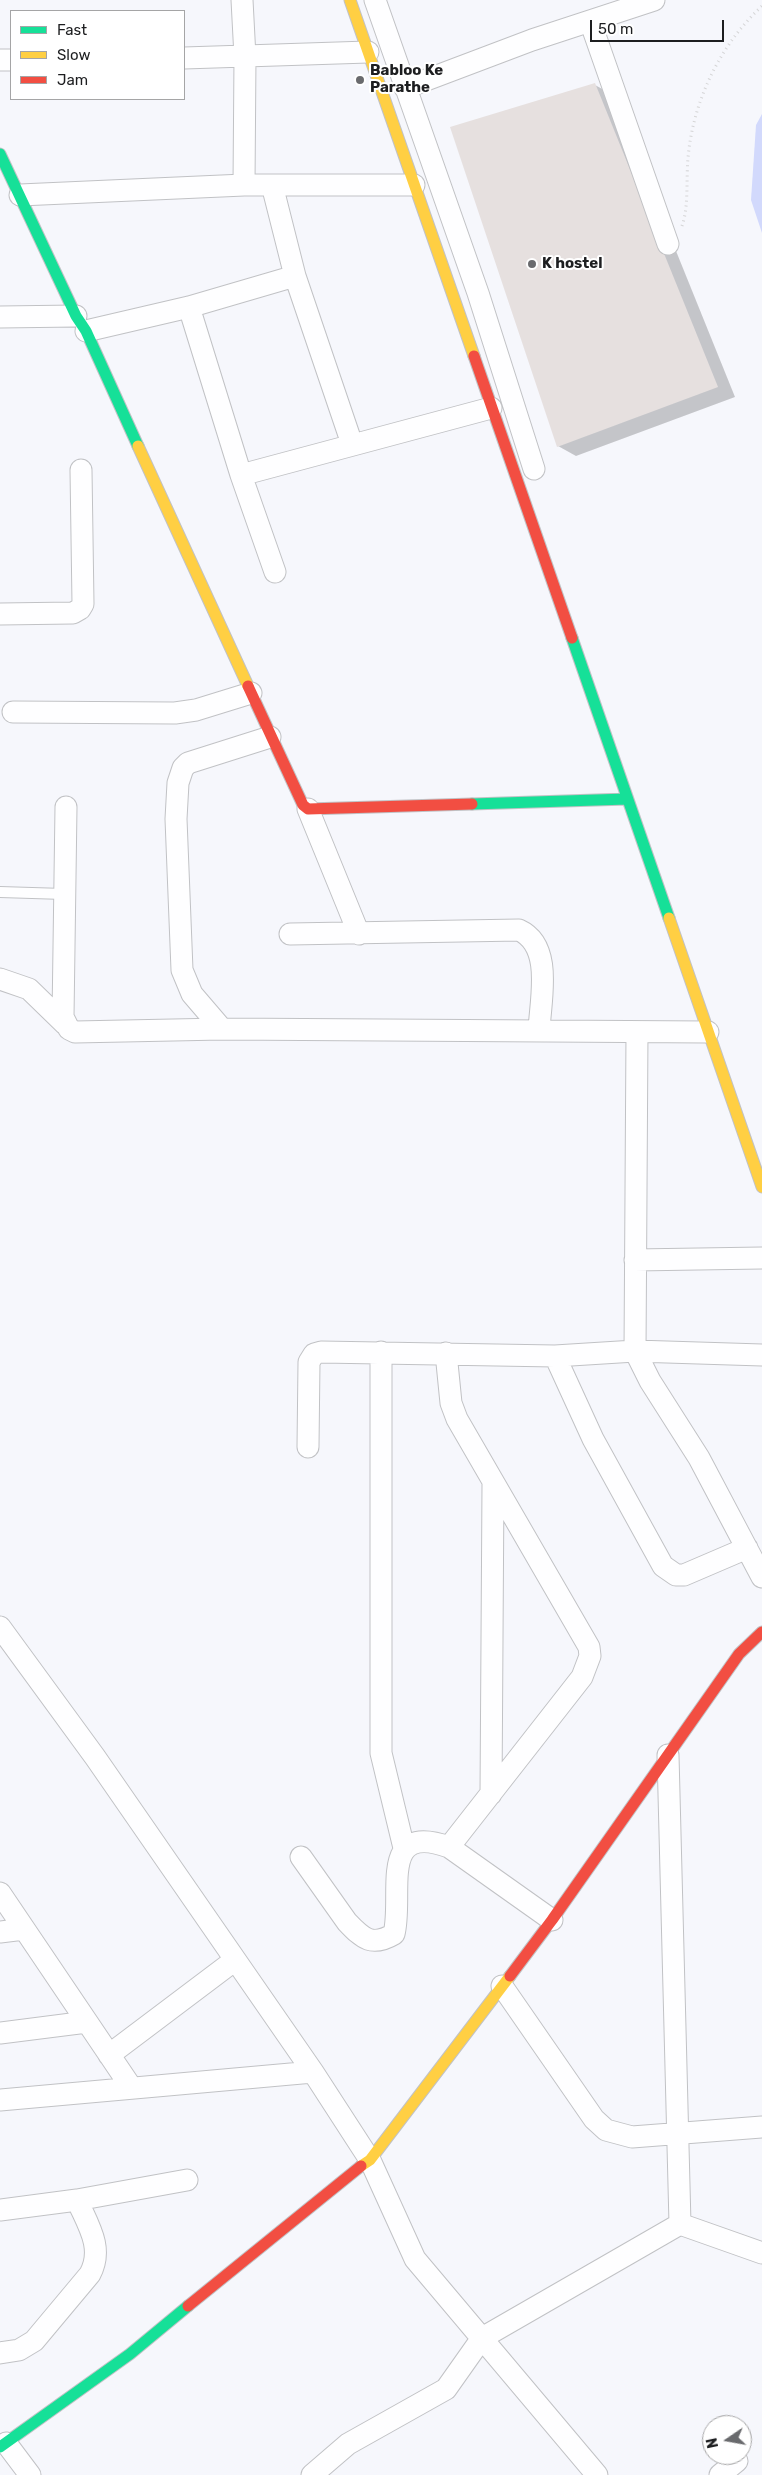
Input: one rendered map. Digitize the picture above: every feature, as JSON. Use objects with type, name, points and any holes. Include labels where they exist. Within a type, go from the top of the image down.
[{"type":"street","points":[[242,0],[245,57],[244,185]]},
{"type":"street","points":[[350,0],[762,1186]]},
{"type":"street","points":[[375,0],[404,88],[478,294],[534,469]]},
{"type":"street","points":[[404,88],[532,40],[654,0]]},
{"type":"street","points":[[590,21],[668,244]]},
{"type":"street","points":[[185,58],[368,52]]},
{"type":"street","points":[[0,154],[243,671],[297,796],[308,809],[359,934]]},
{"type":"street","points":[[20,195],[244,185],[414,185]]},
{"type":"street","points":[[272,185],[295,276],[352,444]]},
{"type":"street","points":[[0,317],[81,323],[188,307],[295,276]]},
{"type":"street","points":[[188,307],[241,475],[275,572]]},
{"type":"street","points":[[241,475],[491,408]]},
{"type":"street","points":[[0,614],[73,613],[80,609],[83,604],[81,470]]},
{"type":"street","points":[[12,712],[175,713],[196,710],[251,693]]},
{"type":"street","points":[[222,1029],[192,994],[182,970],[176,819],[178,783],[183,768],[188,763],[270,737]]},
{"type":"street","points":[[308,809],[628,799]]},
{"type":"street","points":[[65,1024],[64,894],[66,806]]},
{"type":"street","points":[[290,934],[519,930],[528,934],[534,941],[539,954],[542,973],[538,1032]]},
{"type":"street","points":[[0,979],[29,989],[69,1029],[83,1033],[222,1029],[708,1032]]},
{"type":"street","points":[[637,1032],[635,1351],[650,1381],[698,1458],[762,1577]]},
{"type":"street","points":[[635,1260],[762,1258]]},
{"type":"street","points":[[308,1447],[310,1358],[322,1352],[555,1356],[635,1351],[762,1355]]},
{"type":"street","points":[[381,1352],[382,1753],[404,1848]]},
{"type":"street","points":[[446,1353],[453,1411],[589,1647],[590,1656],[582,1677],[449,1847]]},
{"type":"street","points":[[555,1356],[593,1439],[663,1566],[676,1575],[684,1575],[747,1548]]},
{"type":"street","points":[[491,1794],[493,1483]]},
{"type":"street","points":[[0,1627],[101,1766],[313,2072],[370,2160],[415,2259],[597,2475]]},
{"type":"street","points":[[30,2475],[3,2445],[130,2354],[322,2196],[370,2160],[552,1920],[739,1654],[762,1632]]},
{"type":"street","points":[[668,1755],[676,2132],[680,2224]]},
{"type":"street","points":[[301,1857],[355,1931],[367,1939],[380,1941],[394,1934],[398,1913],[397,1870],[400,1856],[404,1848],[415,1843],[425,1842],[449,1847],[552,1920]]},
{"type":"street","points":[[0,1893],[131,2087]]},
{"type":"street","points":[[0,1932],[24,1929]]},
{"type":"street","points":[[109,2055],[235,1960]]},
{"type":"street","points":[[502,1986],[594,2119],[606,2130],[618,2135],[632,2137],[676,2132],[762,2128]]},
{"type":"street","points":[[0,2033],[87,2022]]},
{"type":"street","points":[[0,2100],[313,2072]]},
{"type":"street","points":[[0,2210],[77,2200],[186,2180]]},
{"type":"street","points":[[0,2353],[19,2350],[34,2341],[90,2274],[95,2264],[96,2246],[77,2200]]},
{"type":"street","points":[[312,2475],[348,2444],[446,2389],[482,2338],[680,2224],[762,2253]]},
{"type":"street","points":[[720,2475],[732,2465]]},
{"type":"lane","points":[[0,892],[64,894]]},
{"type":"path","points":[[668,244],[683,225],[691,128],[701,95],[727,49],[762,6]]},
{"type":"shaded area","points":[[762,114],[762,233],[751,200],[756,125]]},
{"type":"building","points":[[595,83],[718,387],[557,447],[450,127]]},
{"type":"traffic: fast","points":[[0,154],[76,316],[86,331],[138,446]]},
{"type":"traffic: fast","points":[[572,638],[669,918]]},
{"type":"traffic: fast","points":[[472,804],[627,799]]},
{"type":"traffic: fast","points":[[0,2447],[130,2354],[188,2306]]},
{"type":"traffic: slow","points":[[350,0],[474,356]]},
{"type":"traffic: slow","points":[[138,446],[248,686]]},
{"type":"traffic: slow","points":[[669,918],[762,1187]]},
{"type":"traffic: slow","points":[[361,2166],[370,2160],[510,1976]]},
{"type":"traffic: jam","points":[[474,356],[572,638]]},
{"type":"traffic: jam","points":[[248,686],[303,805],[308,809],[472,804]]},
{"type":"traffic: jam","points":[[510,1976],[552,1920],[739,1654],[762,1632]]},
{"type":"traffic: jam","points":[[188,2306],[361,2166]]},
{"type":"place","name":"Babloo Ke Parathe","points":[[360,80]]},
{"type":"place","name":"K hostel","points":[[532,264]]}]
